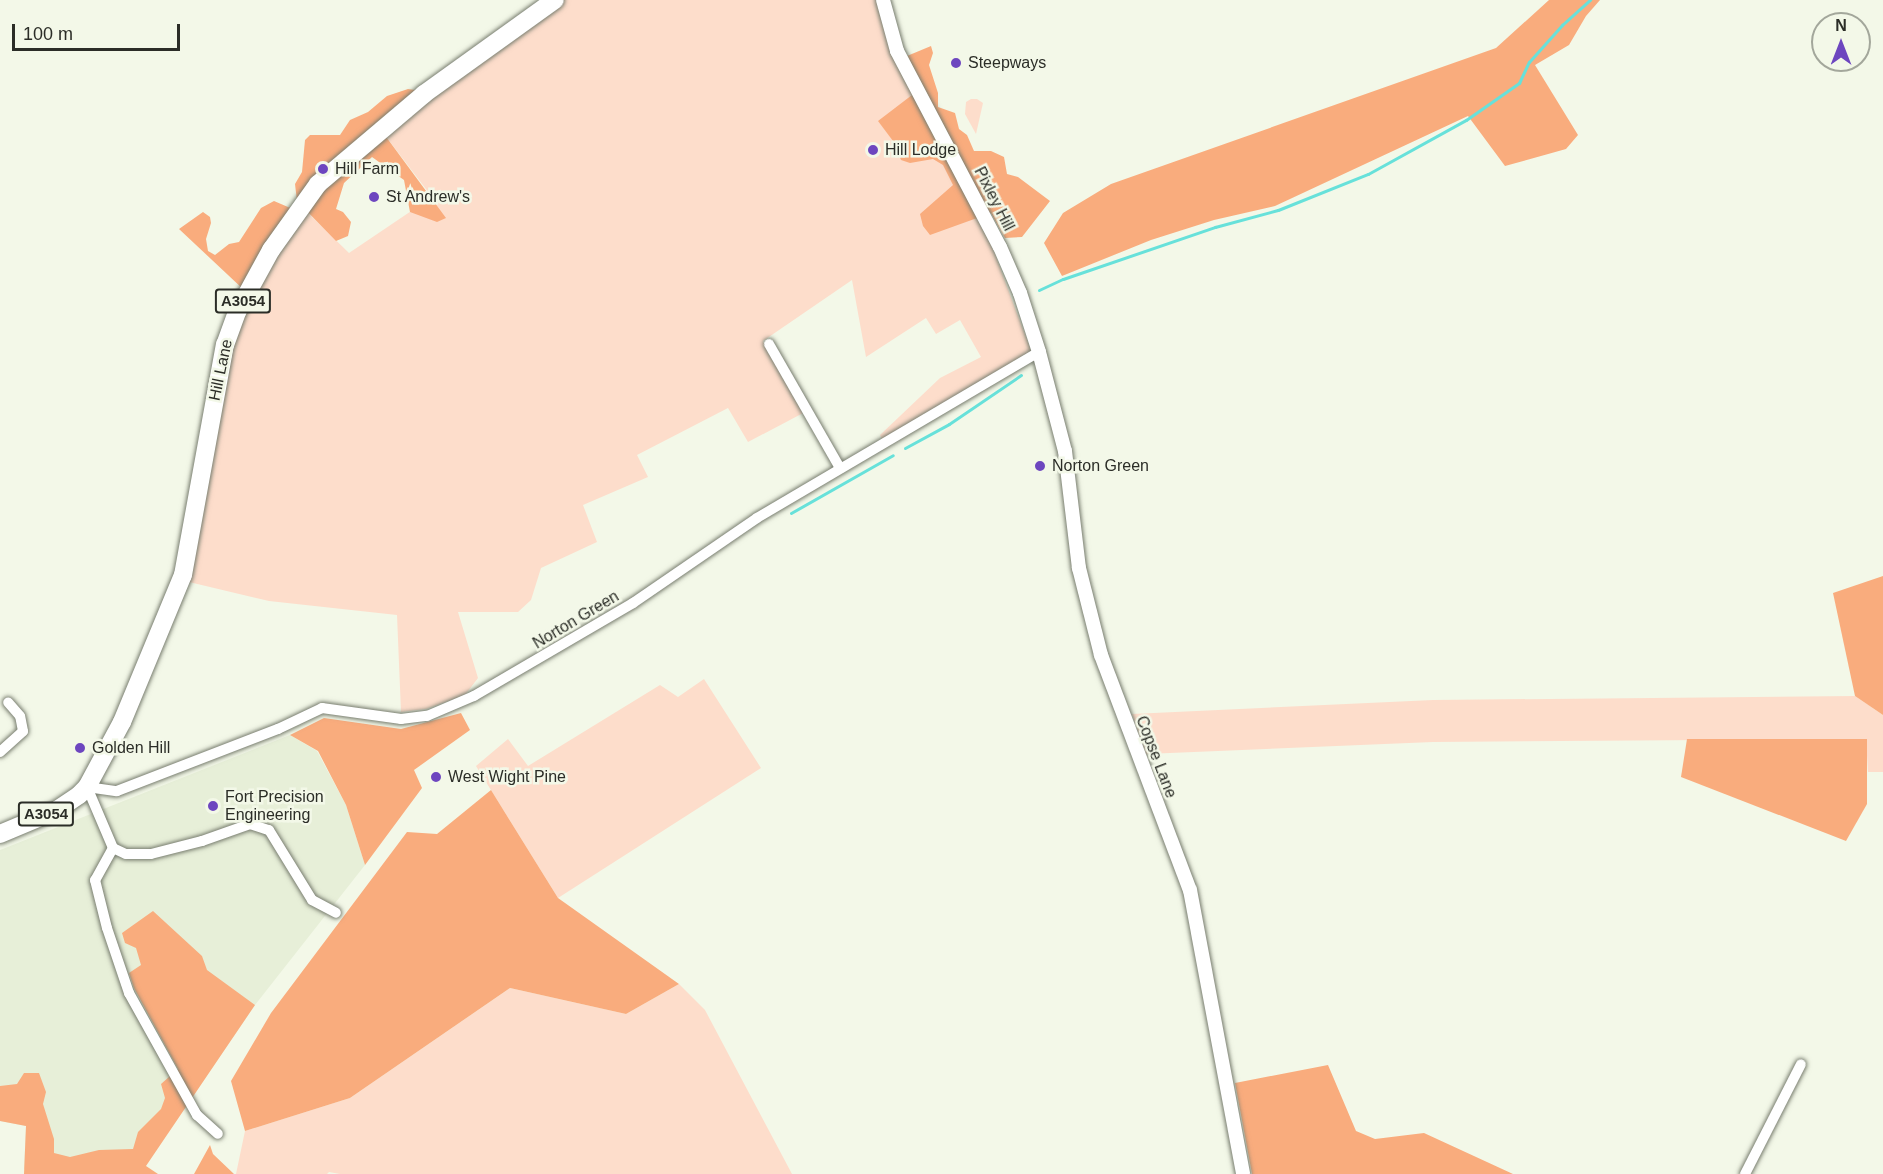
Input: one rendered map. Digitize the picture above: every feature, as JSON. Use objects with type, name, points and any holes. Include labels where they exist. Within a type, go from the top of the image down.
[{"type":"main road","name":"Hill Lane","points":[[87,787],[122,722],[183,574],[225,345],[237,312],[271,250],[318,184],[424,94],[555,0]]},
{"type":"main road","name":"A3054","points":[[0,834],[57,810],[87,787]]},
{"type":"street","name":"Pixley Hill","points":[[883,0],[897,51],[1000,247],[1020,293],[1039,352]]},
{"type":"street","points":[[770,344],[840,468]]},
{"type":"street","name":"Norton Green","points":[[87,787],[117,791],[278,729],[322,708],[401,719],[427,717],[474,696],[633,603],[756,518],[1039,352]]},
{"type":"street","name":"Copse Lane","points":[[1039,352],[1065,451],[1079,568],[1101,655],[1190,890],[1243,1174]]},
{"type":"street","points":[[0,752],[23,731],[20,716],[8,702]]},
{"type":"street","points":[[87,787],[113,848],[126,854],[151,854],[202,841],[250,824],[270,830],[312,900],[336,913]]},
{"type":"street","points":[[113,848],[95,880],[106,928],[129,993],[197,1115],[218,1134]]},
{"type":"street","points":[[1745,1174],[1801,1064]]},
{"type":"shaded area","points":[[561,0],[876,0],[892,55],[993,249],[1033,356],[884,443],[880,435],[940,378],[981,357],[960,320],[936,334],[926,318],[866,357],[852,280],[763,341],[807,411],[748,442],[728,408],[637,455],[648,477],[583,505],[597,542],[541,568],[531,600],[518,612],[458,612],[478,678],[465,695],[426,709],[401,712],[397,615],[269,601],[189,582],[233,348],[243,315],[283,245],[306,211],[349,253],[432,197],[384,134]]},
{"type":"shaded area","points":[[1549,0],[1600,0],[1586,16],[1569,45],[1535,65],[1578,135],[1566,149],[1505,166],[1468,116],[1275,206],[1214,220],[1151,240],[1062,276],[1044,243],[1063,213],[1111,184],[1496,48]]},
{"type":"shaded area","points":[[931,46],[933,53],[929,65],[938,93],[938,107],[955,113],[959,129],[967,135],[974,151],[991,151],[1004,157],[1007,174],[1018,177],[1050,201],[1022,237],[1005,238],[991,213],[930,235],[923,226],[920,214],[953,185],[943,165],[933,159],[910,163],[901,160],[893,141],[878,121],[912,95],[895,61]]},
{"type":"shaded area","points":[[408,89],[421,91],[384,134],[446,218],[437,222],[410,212],[404,180],[372,157],[344,183],[336,209],[343,212],[351,222],[348,236],[336,241],[297,201],[295,184],[302,172],[305,140],[310,135],[340,135],[350,120],[368,112],[387,96]]},
{"type":"shaded area","points":[[977,99],[983,103],[976,134],[965,114],[966,102]]},
{"type":"shaded area","points":[[274,201],[295,210],[244,290],[179,229],[203,212],[210,217],[211,223],[206,239],[208,251],[215,255],[229,244],[239,242],[261,208]]},
{"type":"shaded area","points":[[1883,576],[1883,715],[1855,696],[1833,593]]},
{"type":"shaded area","points":[[704,679],[761,768],[558,898],[476,766],[508,739],[528,766],[660,685],[678,697]]},
{"type":"shaded area","points":[[1855,696],[1883,715],[1883,772],[1868,772],[1866,739],[1433,742],[1146,754],[1132,714],[1433,700]]},
{"type":"shaded area","points":[[461,713],[470,730],[414,770],[422,788],[365,865],[346,805],[318,751],[290,735],[324,718],[401,729]]},
{"type":"shaded area","points":[[290,735],[317,751],[346,805],[365,865],[255,1005],[145,1166],[24,1169],[26,1126],[0,1121],[0,850]]},
{"type":"shaded area","points":[[1687,739],[1867,739],[1867,804],[1846,841],[1681,777]]},
{"type":"shaded area","points":[[491,790],[558,898],[679,984],[626,1014],[510,988],[350,1098],[245,1131],[231,1081],[271,1013],[407,832],[437,834]]},
{"type":"shaded area","points":[[153,911],[202,956],[207,970],[255,1005],[146,1166],[158,1174],[24,1174],[26,1126],[0,1121],[0,1086],[17,1084],[24,1073],[39,1073],[46,1092],[43,1104],[54,1139],[54,1153],[70,1157],[99,1150],[133,1149],[138,1132],[161,1109],[165,1098],[161,1084],[178,1069],[134,988],[129,973],[141,965],[136,948],[125,943],[122,933]]},
{"type":"shaded area","points":[[679,984],[705,1010],[792,1174],[340,1174],[329,1172],[327,1174],[236,1174],[245,1131],[350,1098],[510,988],[626,1014]]},
{"type":"shaded area","points":[[1328,1065],[1356,1131],[1375,1139],[1424,1133],[1513,1174],[1252,1174],[1235,1083]]},
{"type":"shaded area","points":[[210,1145],[213,1154],[234,1174],[194,1174]]},
{"type":"waterway","points":[[1039,290],[1063,279],[1215,227],[1278,210],[1368,174],[1466,120],[1519,83],[1529,62],[1562,25],[1590,0]]},
{"type":"waterway","points":[[905,448],[949,424],[1021,375]]},
{"type":"waterway","points":[[791,513],[893,455]]},
{"type":"place","name":"Steepways","points":[[956,63]]},
{"type":"place","name":"Hill Lodge","points":[[873,150]]},
{"type":"place","name":"Hill Farm","points":[[323,169]]},
{"type":"place","name":"St Andrew's","points":[[374,197]]},
{"type":"place","name":"Norton Green","points":[[1040,466]]},
{"type":"place","name":"Golden Hill","points":[[80,748]]},
{"type":"place","name":"West Wight Pine","points":[[436,777]]},
{"type":"place","name":"Fort Precision Engineering","points":[[213,806]]}]
